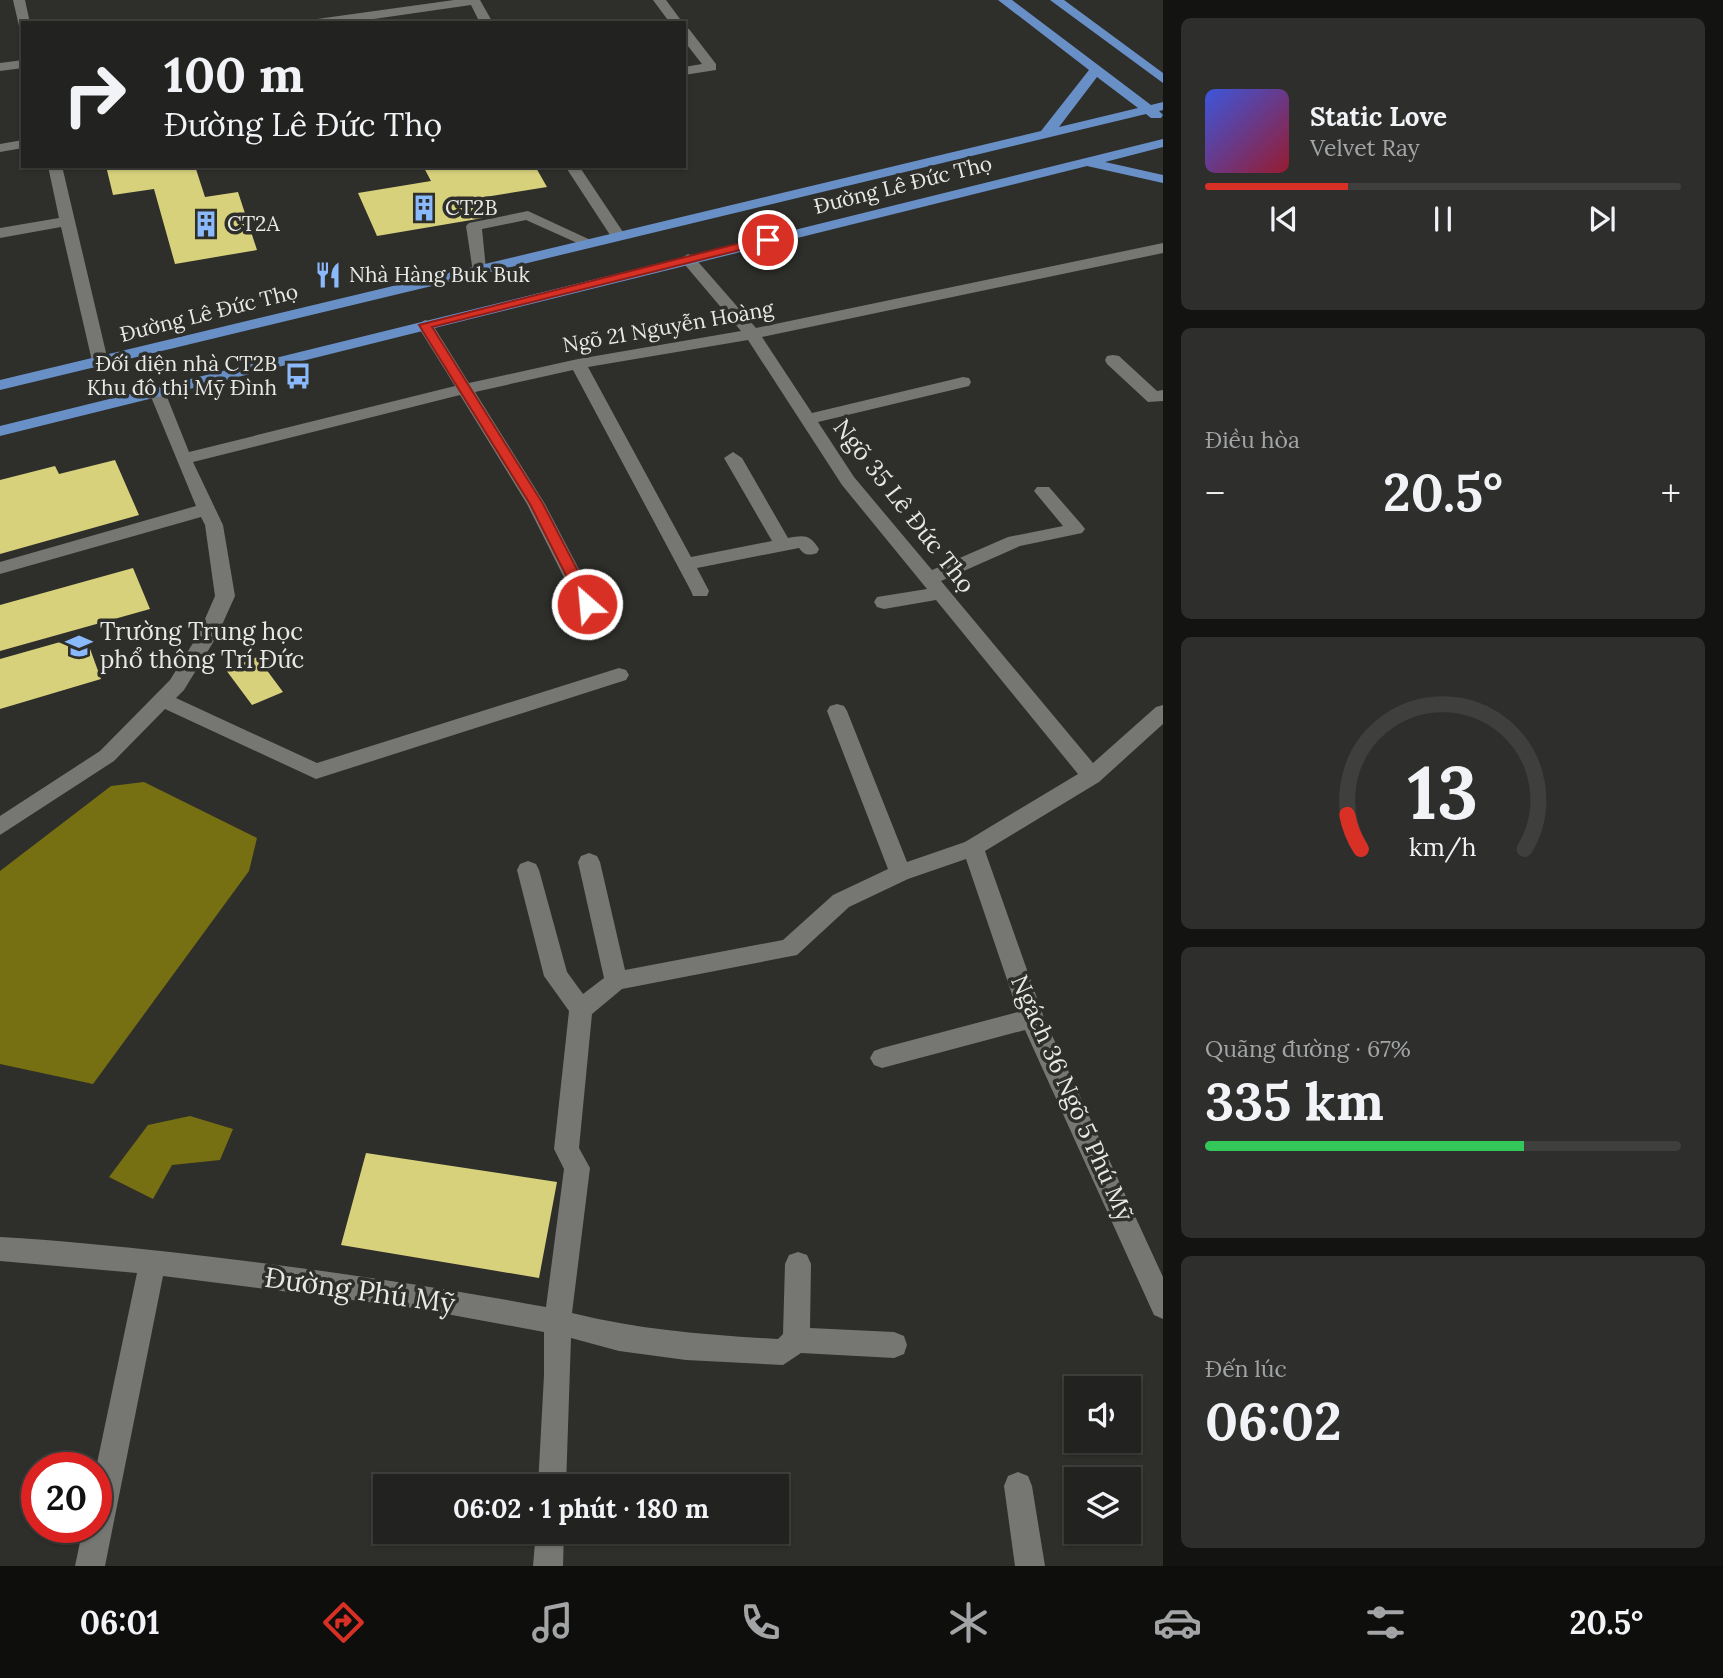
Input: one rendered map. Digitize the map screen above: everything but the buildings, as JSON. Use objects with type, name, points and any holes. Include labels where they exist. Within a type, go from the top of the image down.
[{"type":"main road","points":[[1004,0],[1096,70],[1156,108],[1163,121]]},
{"type":"main road","points":[[1056,0],[1163,79]]},
{"type":"main road","points":[[1126,52],[1163,58]]},
{"type":"main road","points":[[1047,134],[1096,70]]},
{"type":"main road","name":"Đường Lê Đức Thọ","points":[[0,385],[1156,108]]},
{"type":"main road","name":"Đường Lê Đức Thọ","points":[[0,430],[1163,143]]},
{"type":"main road","points":[[1086,162],[1163,179]]},
{"type":"street","points":[[19,0],[24,21]]},
{"type":"street","points":[[331,21],[474,0],[486,21]]},
{"type":"street","points":[[659,0],[675,21]]},
{"type":"street","points":[[686,35],[711,67],[686,71]]},
{"type":"street","points":[[0,67],[21,64]]},
{"type":"street","points":[[0,148],[21,144]]},
{"type":"street","points":[[55,168],[100,361]]},
{"type":"street","points":[[573,168],[617,235]]},
{"type":"street","points":[[478,269],[474,226],[528,215],[589,243]]},
{"type":"street","points":[[0,233],[67,222]]},
{"type":"street","name":"Ngõ 21 Nguyễn Hoàng","points":[[183,459],[464,388],[578,364],[752,334],[1163,248]]},
{"type":"street","name":"Ngõ 35 Lê Đức Thọ","points":[[688,259],[752,334],[848,481],[1092,776]]},
{"type":"street","points":[[425,325],[537,504],[598,625]]},
{"type":"street","points":[[1113,360],[1154,398],[1163,395]]},
{"type":"street","points":[[578,364],[700,591]]},
{"type":"street","points":[[807,420],[963,382]]},
{"type":"street","points":[[0,827],[107,756],[177,685],[207,636],[226,596],[214,525],[183,459],[157,392]]},
{"type":"street","points":[[733,458],[783,545]]},
{"type":"street","points":[[884,602],[934,586],[1016,541],[1076,529],[1043,491]]},
{"type":"street","points":[[0,568],[205,510]]},
{"type":"street","points":[[685,564],[804,541],[810,549]]},
{"type":"street","points":[[163,699],[316,771],[619,675]]},
{"type":"street","points":[[837,711],[900,873]]},
{"type":"street","points":[[581,1009],[616,981],[789,948],[841,901],[900,873],[973,848],[1092,776],[1163,712]]},
{"type":"street","name":"Ngách 36 Ngõ 5 Phú Mỹ","points":[[973,848],[1032,1017],[1161,1294]]},
{"type":"street","points":[[589,862],[616,981]]},
{"type":"street","points":[[528,870],[556,976],[581,1009],[566,1149],[577,1168],[557,1322],[558,1376],[553,1474]]},
{"type":"street","points":[[882,1058],[1032,1017]]},
{"type":"street","name":"Đường Phú Mỹ","points":[[0,1249],[284,1277],[414,1295],[557,1322],[619,1338],[686,1347],[783,1352],[796,1340]]},
{"type":"street","points":[[90,1566],[152,1264]]},
{"type":"street","points":[[798,1264],[796,1340],[894,1345]]},
{"type":"street","points":[[1018,1486],[1030,1566]]},
{"type":"street","points":[[548,1566],[549,1544]]},
{"type":"shaded area","points":[[144,782],[257,838],[249,871],[93,1084],[0,1064],[0,871],[111,786]]},
{"type":"shaded area","points":[[190,1116],[233,1129],[220,1160],[172,1165],[153,1199],[109,1177],[148,1125]]},
{"type":"place","name":"CT2B","points":[[424,208]]},
{"type":"place","name":"CT2A","points":[[206,224]]},
{"type":"place","name":"Nhà Hàng Buk Buk","points":[[328,275]]},
{"type":"place","name":"Đối diện nhà CT2B Khu đô thị Mỹ Đình","points":[[298,376]]},
{"type":"place","name":"Trường Trung học phổ thông Trí Đức","points":[[79,646]]},
{"type":"route","points":[[587,604],[537,504],[425,325],[768,240]]}]
